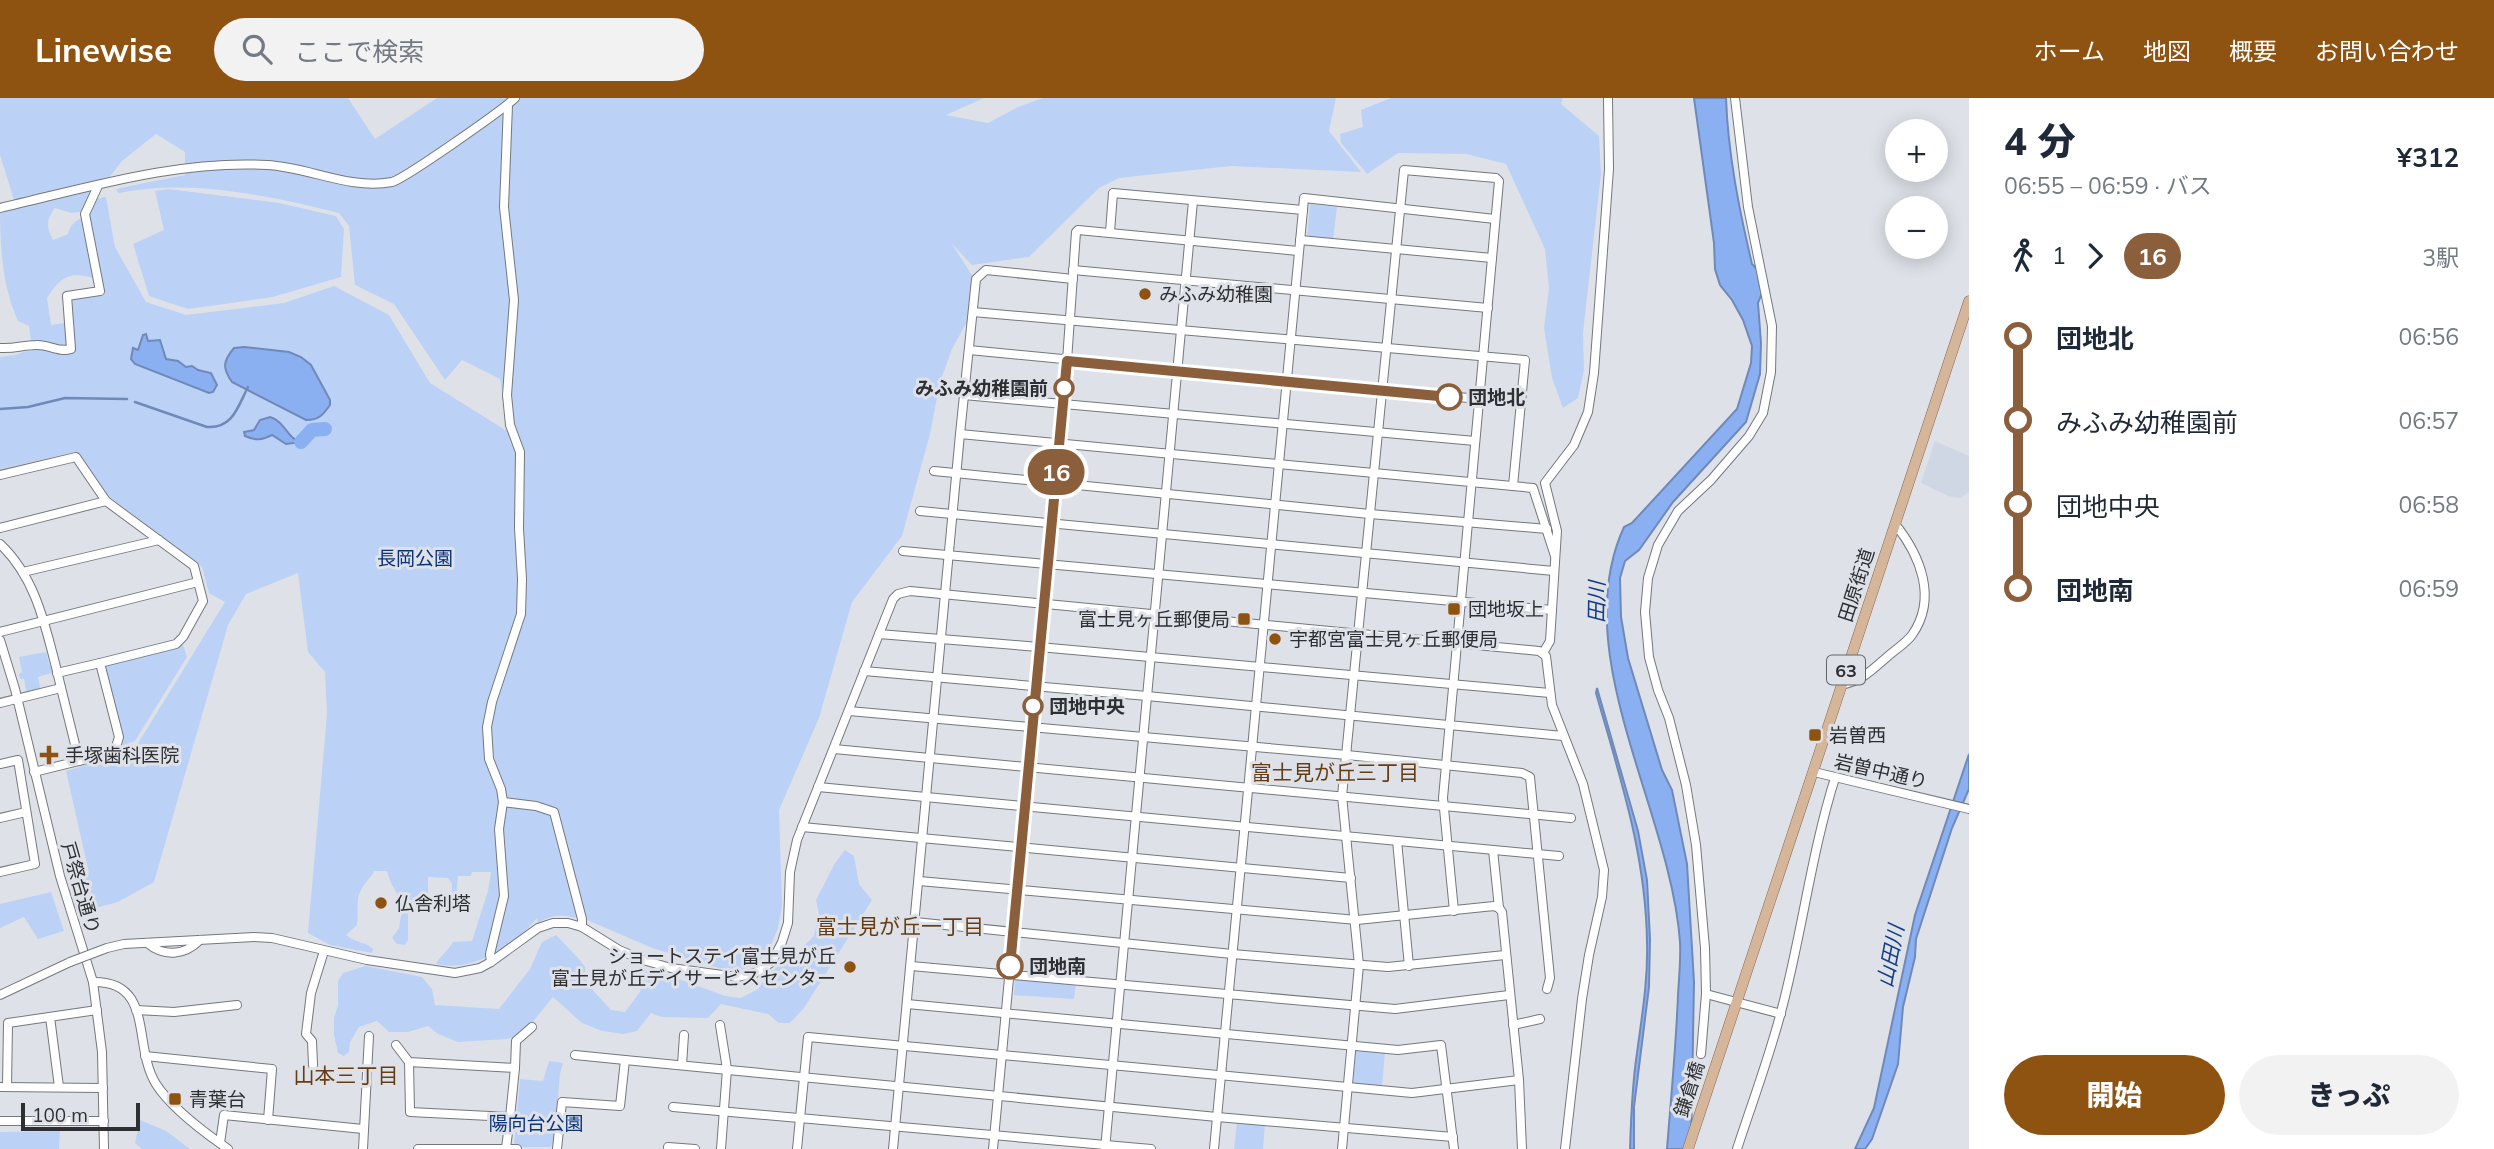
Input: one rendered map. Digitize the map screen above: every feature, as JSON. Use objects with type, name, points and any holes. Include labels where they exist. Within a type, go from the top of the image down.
[{"type":"main road","name":"田原街道","points":[[1724,1040],[1969,301]]},
{"type":"main road","name":"鎌倉橋","points":[[1688,1149],[1724,1040]]},
{"type":"street","points":[[0,208],[146,174],[213,165],[269,165],[361,184],[395,182],[515,98]]},
{"type":"street","points":[[1543,653],[1550,642],[1557,531],[1545,483],[1574,445],[1588,412],[1594,373],[1609,169],[1608,98]]},
{"type":"street","points":[[1701,1054],[1706,994],[1705,948],[1696,845],[1686,785],[1669,718],[1649,657],[1645,612],[1648,578],[1658,545],[1678,511],[1749,436],[1763,413],[1771,372],[1772,326],[1748,207],[1735,98]]},
{"type":"street","points":[[491,962],[490,954],[504,896],[499,829],[503,802],[501,789],[489,759],[487,727],[492,702],[521,614],[522,579],[519,528],[520,452],[510,425],[507,394],[514,300],[504,207],[508,105]]},
{"type":"street","points":[[1342,1149],[1359,965],[1342,796],[1404,170],[1496,178],[1499,181],[1443,806],[1454,911]]},
{"type":"street","points":[[0,348],[16,349],[36,345],[65,351],[71,349],[67,296],[100,291],[85,214],[99,186]]},
{"type":"street","points":[[1110,232],[1113,193],[1303,210]]},
{"type":"street","points":[[1214,1149],[1304,198],[1495,219]]},
{"type":"street","points":[[1105,1147],[1193,201]]},
{"type":"street","points":[[993,1149],[1067,361],[1076,232],[1110,232],[1298,251]]},
{"type":"street","points":[[1300,240],[1492,258]]},
{"type":"street","points":[[893,1149],[976,279],[986,270],[1073,274],[1186,281],[1488,308]]},
{"type":"street","points":[[973,312],[1070,318],[1525,360],[1513,486]]},
{"type":"street","points":[[969,350],[1479,399]]},
{"type":"street","points":[[964,395],[1475,441]]},
{"type":"street","points":[[960,434],[1533,488],[1555,556]]},
{"type":"street","points":[[0,475],[76,457],[106,501],[194,566],[203,601],[183,637],[176,644],[57,673]]},
{"type":"street","points":[[934,471],[1547,529]]},
{"type":"street","points":[[0,528],[106,501]]},
{"type":"street","points":[[920,511],[1554,571]]},
{"type":"street","points":[[1841,685],[1860,681],[1912,635],[1921,614],[1926,592],[1922,575],[1909,542],[1895,524]]},
{"type":"street","points":[[23,572],[159,540]]},
{"type":"street","points":[[0,544],[32,587],[44,621],[79,761]]},
{"type":"street","points":[[903,551],[1552,610]]},
{"type":"street","points":[[0,632],[198,582]]},
{"type":"street","points":[[0,995],[107,948],[124,944],[201,939],[272,938],[418,969],[455,973],[480,968],[538,928],[553,923],[582,927],[619,950],[661,965],[737,977],[755,973],[772,962],[782,942],[788,923],[790,872],[802,827],[893,599],[898,594],[910,592],[946,595],[1543,653]]},
{"type":"street","points":[[879,634],[1039,646],[1550,694]]},
{"type":"street","name":"戸祭台通り","points":[[0,640],[60,876],[93,982],[103,1088],[104,1149]]},
{"type":"street","points":[[1543,653],[1546,656],[1552,705],[1586,792],[1604,870],[1602,897],[1582,999],[1565,1149]]},
{"type":"street","points":[[34,772],[107,754],[116,747],[119,737],[100,663]]},
{"type":"street","points":[[864,671],[1563,736]]},
{"type":"street","points":[[0,703],[61,688]]},
{"type":"street","points":[[849,711],[1522,773],[1530,777],[1535,814],[1549,978],[1547,989]]},
{"type":"street","points":[[834,749],[1570,818]]},
{"type":"street","points":[[0,764],[18,760],[35,864],[0,872]]},
{"type":"street","name":"岩曽中通り","points":[[1814,772],[1969,809]]},
{"type":"street","points":[[1737,1149],[1780,1013],[1803,919],[1822,822],[1835,778]]},
{"type":"street","points":[[818,787],[1559,856]]},
{"type":"street","points":[[503,802],[536,806],[554,812],[560,827],[582,927]]},
{"type":"street","points":[[0,818],[26,812]]},
{"type":"street","points":[[802,827],[1351,878]]},
{"type":"street","points":[[1396,841],[1409,966]]},
{"type":"street","points":[[1493,850],[1519,1080],[1522,1149]]},
{"type":"street","points":[[919,881],[1355,920],[1494,906],[1499,908]]},
{"type":"street","points":[[915,922],[1359,965],[1409,966],[1505,955]]},
{"type":"street","points":[[313,1065],[312,1041],[306,1034],[312,993],[324,951]]},
{"type":"street","points":[[911,966],[1395,1009],[1509,995]]},
{"type":"street","points":[[93,982],[119,985],[132,998],[152,1077],[164,1095],[228,1149]]},
{"type":"street","points":[[1706,994],[1780,1013]]},
{"type":"street","points":[[907,1004],[1351,1047],[1398,1050],[1441,1045],[1454,1149]]},
{"type":"street","points":[[136,1010],[174,1012],[237,1005]]},
{"type":"street","points":[[97,1010],[8,1023],[4,1087],[103,1088]]},
{"type":"street","points":[[50,1017],[59,1087]]},
{"type":"street","points":[[1513,1025],[1540,1018]]},
{"type":"street","points":[[720,1025],[727,1069],[721,1149]]},
{"type":"street","points":[[506,1148],[516,1041],[532,1027]]},
{"type":"street","points":[[682,1065],[684,1035]]},
{"type":"street","points":[[363,1149],[369,1036]]},
{"type":"street","points":[[797,1149],[808,1037],[1412,1093],[1519,1080]]},
{"type":"street","points":[[396,1045],[409,1062],[410,1112],[510,1117]]},
{"type":"street","points":[[575,1055],[1453,1137]]},
{"type":"street","points":[[145,1056],[272,1069],[268,1120]]},
{"type":"street","points":[[557,1149],[562,1102],[620,1106],[625,1060]]},
{"type":"street","points":[[409,1062],[515,1068]]},
{"type":"street","points":[[673,1107],[1151,1149]]},
{"type":"street","points":[[220,1143],[224,1115],[363,1129]]},
{"type":"street","points":[[0,1121],[104,1121]]},
{"type":"street","points":[[668,1147],[695,1149]]},
{"type":"street","points":[[418,1149],[517,1149]]},
{"type":"shaded area","points":[[1935,441],[1969,456],[1969,492],[1960,498],[1948,496],[1921,483]]},
{"type":"green space","name":"長岡公園","points":[[0,98],[348,98],[375,139],[437,98],[984,98],[946,115],[988,123],[1018,107],[1043,98],[1336,98],[1329,131],[1361,172],[1231,166],[1119,178],[1099,188],[1029,257],[972,265],[952,244],[975,280],[969,318],[952,349],[940,382],[930,434],[902,536],[852,602],[819,718],[779,810],[782,906],[778,928],[771,945],[758,963],[743,969],[719,968],[652,948],[578,916],[560,916],[538,923],[537,918],[505,947],[478,961],[450,966],[436,964],[453,942],[472,941],[488,891],[491,872],[472,872],[471,876],[458,876],[456,897],[452,895],[452,884],[448,878],[428,877],[428,901],[408,904],[408,940],[405,945],[397,944],[392,938],[399,928],[403,904],[387,871],[374,871],[362,887],[358,898],[357,925],[346,935],[373,949],[372,953],[330,945],[308,933],[327,714],[325,672],[308,652],[298,573],[246,594],[228,625],[154,882],[118,902],[84,911],[73,881],[89,873],[66,771],[119,755],[123,745],[104,664],[183,645],[187,657],[135,741],[124,745],[132,753],[225,602],[209,593],[202,567],[107,495],[76,452],[0,469],[0,357],[32,349],[29,326],[18,321],[5,280],[0,207],[14,200],[0,155]],"holes":[[[156,134],[185,152],[185,175],[120,188],[116,190],[119,193],[174,187],[202,188],[258,195],[339,213],[349,226],[355,285],[394,304],[445,380],[462,360],[500,379],[512,446],[507,431],[430,383],[389,315],[334,286],[284,303],[186,315],[146,302],[115,247],[106,197],[95,199],[86,217],[74,223],[68,234],[53,240],[48,224],[55,208],[71,213],[82,212],[122,161]],[[88,222],[104,292],[71,299],[71,322],[51,325],[47,298],[57,284],[73,275],[97,279]]]},
{"type":"green space","points":[[1391,98],[1563,98],[1561,104],[1599,136],[1601,174],[1583,333],[1584,370],[1578,398],[1563,408],[1552,378],[1544,328],[1549,288],[1545,249],[1506,164],[1466,154],[1398,153],[1367,174],[1341,143],[1340,134],[1363,127],[1361,110]]},
{"type":"green space","points":[[168,189],[279,203],[336,216],[344,229],[341,277],[273,297],[188,309],[149,296],[133,244],[164,230],[155,191]]},
{"type":"green space","points":[[1310,204],[1337,207],[1333,240],[1307,237]]},
{"type":"green space","points":[[46,652],[55,672],[38,677],[42,696],[27,694],[24,679],[20,679],[19,674],[22,672],[19,657]]},
{"type":"green space","points":[[845,850],[854,856],[859,884],[872,900],[804,1008],[790,1023],[779,1023],[768,1014],[721,1004],[708,1018],[661,1017],[651,1013],[637,1031],[624,1034],[602,1031],[582,1023],[553,997],[522,1035],[507,1039],[458,1042],[438,1034],[428,1026],[408,1032],[389,1032],[377,1021],[359,1027],[350,1042],[349,1052],[344,1056],[338,1053],[334,1018],[338,1005],[338,981],[343,973],[366,966],[422,977],[432,989],[435,1005],[499,1009],[530,969],[542,942],[556,935],[585,967],[587,984],[611,1010],[625,1012],[640,992],[645,970],[725,996],[741,998],[758,989],[768,974],[814,936],[819,914],[816,900],[835,863]]},
{"type":"green space","points":[[51,892],[64,931],[38,939],[24,917],[0,928],[0,904]]},
{"type":"green space","points":[[1017,978],[1076,983],[1074,999],[1014,995]]},
{"type":"green space","points":[[1356,1050],[1385,1052],[1382,1086],[1353,1083]]},
{"type":"green space","name":"陽向台公園","points":[[549,1061],[563,1063],[554,1143],[550,1147],[518,1147],[514,1143],[520,1079],[543,1081]]},
{"type":"green space","points":[[140,1120],[166,1131],[190,1149],[142,1149],[135,1143]]},
{"type":"green space","points":[[1237,1122],[1265,1124],[1263,1149],[1234,1149]]},
{"type":"green space","points":[[60,1131],[59,1149],[0,1149],[0,1132]]},
{"type":"water","points":[[1694,98],[1726,98],[1729,140],[1739,202],[1752,264],[1757,269],[1762,293],[1758,303],[1761,343],[1760,374],[1746,422],[1673,502],[1639,550],[1625,561],[1620,578],[1621,617],[1628,658],[1662,770],[1672,790],[1687,864],[1694,982],[1691,1149],[1667,1149],[1680,942],[1673,892],[1614,679],[1607,627],[1609,576],[1624,527],[1632,523],[1737,409],[1751,363],[1752,346],[1743,320],[1720,285],[1715,269],[1714,243]]},
{"type":"water","points":[[146,334],[148,341],[160,340],[166,359],[211,373],[217,385],[213,392],[209,393],[135,364],[131,359],[133,348],[138,350],[143,335]]},
{"type":"water","points":[[234,348],[289,352],[311,365],[330,400],[325,412],[314,419],[306,420],[232,382],[225,369],[226,361]]},
{"type":"water","points":[[270,417],[301,442],[286,444],[272,435],[259,439],[245,436],[244,432],[254,430],[260,420]]},
{"type":"water","points":[[1597,688],[1638,831],[1647,880],[1649,987],[1634,1107],[1634,1149],[1630,1149],[1631,1113],[1647,971],[1646,910],[1637,847],[1596,693]]},
{"type":"water","points":[[1969,754],[1969,789],[1952,828],[1916,939],[1915,957],[1903,1007],[1898,1064],[1872,1139],[1865,1149],[1855,1149],[1874,1108],[1915,915]]},
{"type":"waterway","points":[[135,402],[207,427],[216,427],[234,415],[248,387]]},
{"type":"waterway","points":[[0,409],[28,407],[65,398],[127,399]]},
{"type":"waterway","points":[[301,442],[312,430],[325,429]]},
{"type":"bus line","name":"16","points":[[1010,966],[1067,361],[1449,397]]},
{"type":"place","name":"みふみ幼稚園","points":[[1145,294]]},
{"type":"place","name":"みふみ幼稚園前","points":[[1064,388]]},
{"type":"place","name":"団地北","points":[[1449,397]]},
{"type":"place","name":"団地坂上","points":[[1454,609]]},
{"type":"place","name":"富士見ヶ丘郵便局","points":[[1244,619]]},
{"type":"place","name":"宇都宮富士見ヶ丘郵便局","points":[[1275,639]]},
{"type":"place","name":"団地中央","points":[[1033,706]]},
{"type":"place","name":"岩曽西","points":[[1815,735]]},
{"type":"place","name":"手塚歯科医院","points":[[49,755]]},
{"type":"place","name":"仏舎利塔","points":[[381,903]]},
{"type":"place","name":"団地南","points":[[1010,966]]},
{"type":"place","name":"ショートステイ富士見が丘 富士見が丘デイサービスセンター","points":[[850,967]]},
{"type":"place","name":"青葉台","points":[[175,1099]]},
{"type":"district","name":"富士見が丘三丁目","points":[[1335,772]]},
{"type":"district","name":"富士見が丘一丁目","points":[[900,926]]},
{"type":"district","name":"山本三丁目","points":[[346,1075]]},
{"type":"water label","name":"田川","points":[[1596,602]]},
{"type":"water label","name":"山田川","points":[[1890,956]]}]
